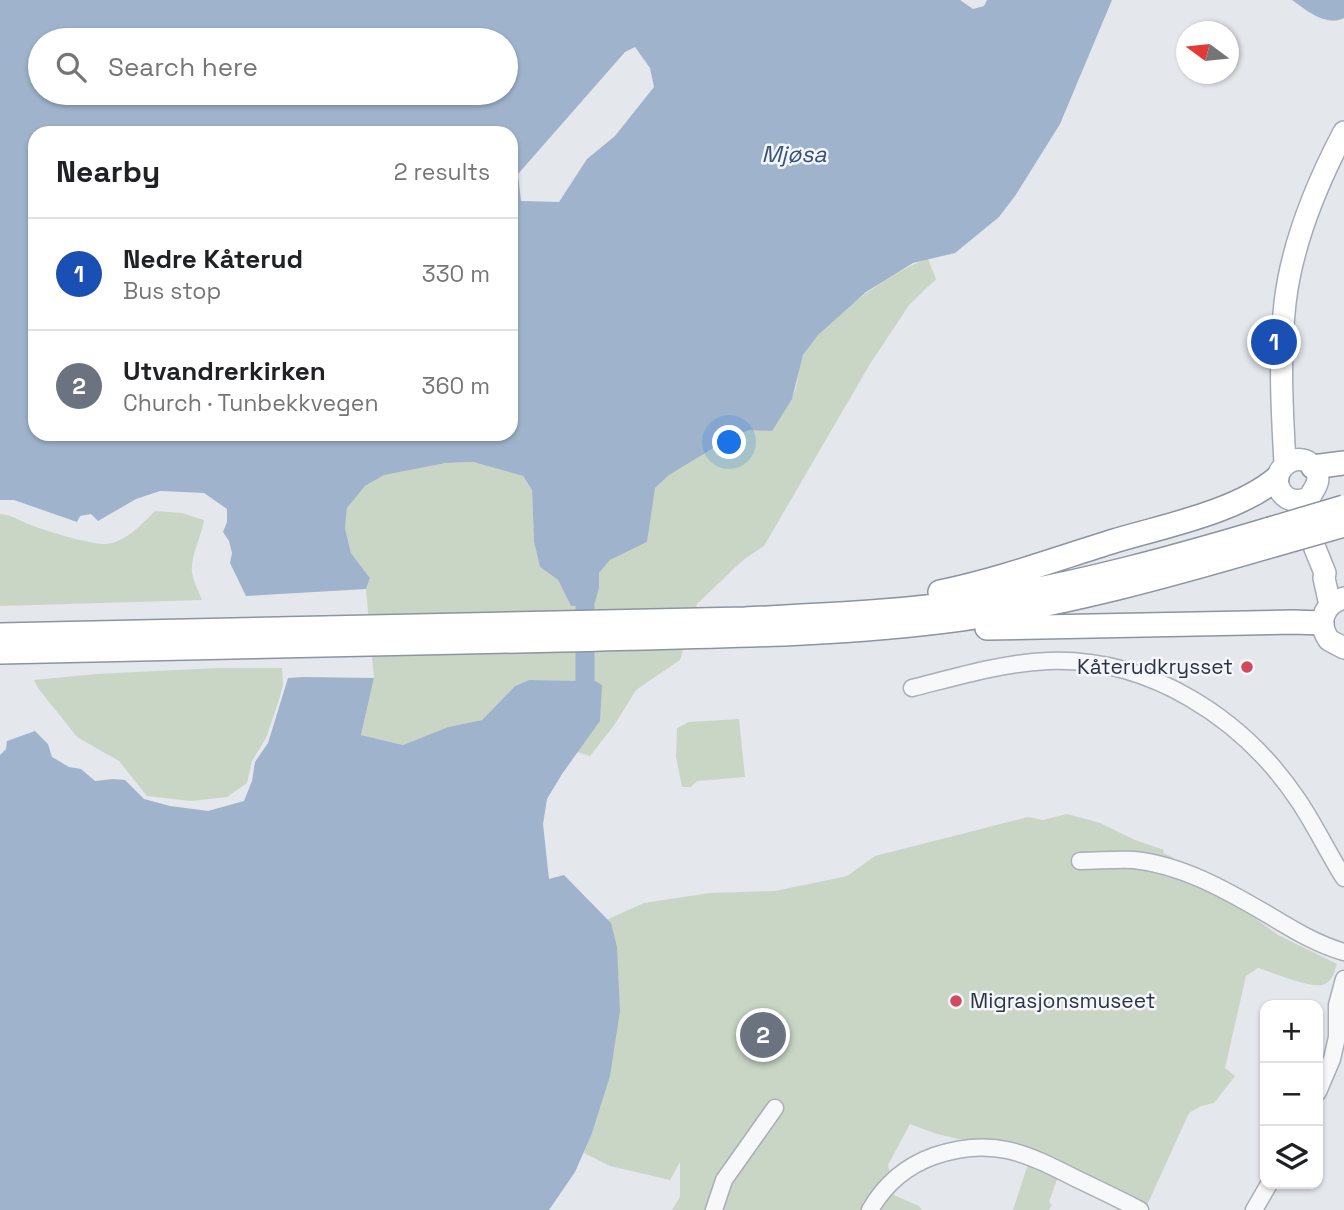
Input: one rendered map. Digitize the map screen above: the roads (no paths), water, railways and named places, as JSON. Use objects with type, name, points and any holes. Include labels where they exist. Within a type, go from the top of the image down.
[{"type":"highway","points":[[865,621],[1221,508],[1246,498],[1294,467],[1344,463]]},
{"type":"highway","points":[[0,635],[618,630],[753,635],[865,621],[962,619],[1122,588],[1272,537],[1344,507]]},
{"type":"highway","points":[[1272,537],[1344,525]]},
{"type":"highway","points":[[865,621],[953,630],[1335,605]]},
{"type":"highway","points":[[0,652],[555,631]]},
{"type":"main road","points":[[1300,499],[1280,492],[1294,467],[1284,412],[1282,342],[1285,302],[1291,267],[1309,208],[1344,132]]},
{"type":"main road","points":[[1294,467],[1318,476],[1318,486],[1300,499]]},
{"type":"main road","points":[[1300,499],[1310,536],[1335,605],[1329,640],[1344,648]]},
{"type":"street","points":[[912,688],[977,672],[1049,661],[1100,665],[1127,671],[1175,688],[1216,716],[1271,765],[1298,800],[1344,878]]},
{"type":"street","points":[[1080,862],[1130,860],[1186,872],[1305,936],[1344,952]]},
{"type":"street","points":[[1323,1080],[1332,1059],[1337,1005],[1343,988]]},
{"type":"street","points":[[714,1210],[724,1180],[775,1108]]},
{"type":"street","points":[[870,1210],[886,1187],[919,1161],[952,1150],[979,1146],[1006,1149],[1031,1156],[1140,1210]]},
{"type":"street","points":[[1254,1210],[1266,1189]]},
{"type":"water","name":"Mjøsa","points":[[0,0],[960,0],[973,9],[984,6],[987,0],[1112,0],[1060,124],[999,217],[955,253],[913,263],[866,292],[818,335],[803,355],[792,399],[772,431],[749,430],[725,441],[669,475],[655,488],[647,542],[610,560],[599,573],[599,588],[594,605],[571,606],[558,580],[540,567],[534,542],[532,490],[523,476],[473,462],[446,463],[384,475],[365,486],[347,508],[345,528],[351,553],[370,578],[366,589],[246,596],[230,563],[232,553],[223,532],[227,522],[227,509],[204,493],[160,491],[136,499],[98,521],[91,514],[80,516],[77,522],[14,500],[0,500]],"holes":[[[635,47],[650,68],[654,87],[615,136],[587,159],[559,202],[521,201],[518,174],[625,52]]]},
{"type":"water","points":[[1292,0],[1344,0],[1344,18],[1323,19]]},
{"type":"water","points":[[288,678],[374,678],[361,735],[403,745],[448,727],[482,720],[515,686],[529,680],[595,681],[602,685],[600,721],[547,799],[543,824],[549,879],[564,875],[611,923],[617,947],[620,1011],[610,1076],[591,1136],[575,1172],[549,1210],[0,1210],[0,755],[6,749],[7,741],[35,731],[48,744],[52,757],[69,767],[81,769],[95,781],[125,780],[144,799],[208,811],[244,801],[252,781],[255,762],[268,743]]},
{"type":"waterway","points":[[585,605],[585,681]]},
{"type":"place","name":"Nedre Kåterud","points":[[1274,342]]},
{"type":"place","name":"Kåterudkrysset","points":[[1247,667]]},
{"type":"place","name":"Migrasjonsmuseet","points":[[956,1001]]},
{"type":"place","name":"Utvandrerkirken","points":[[763,1035]]}]
